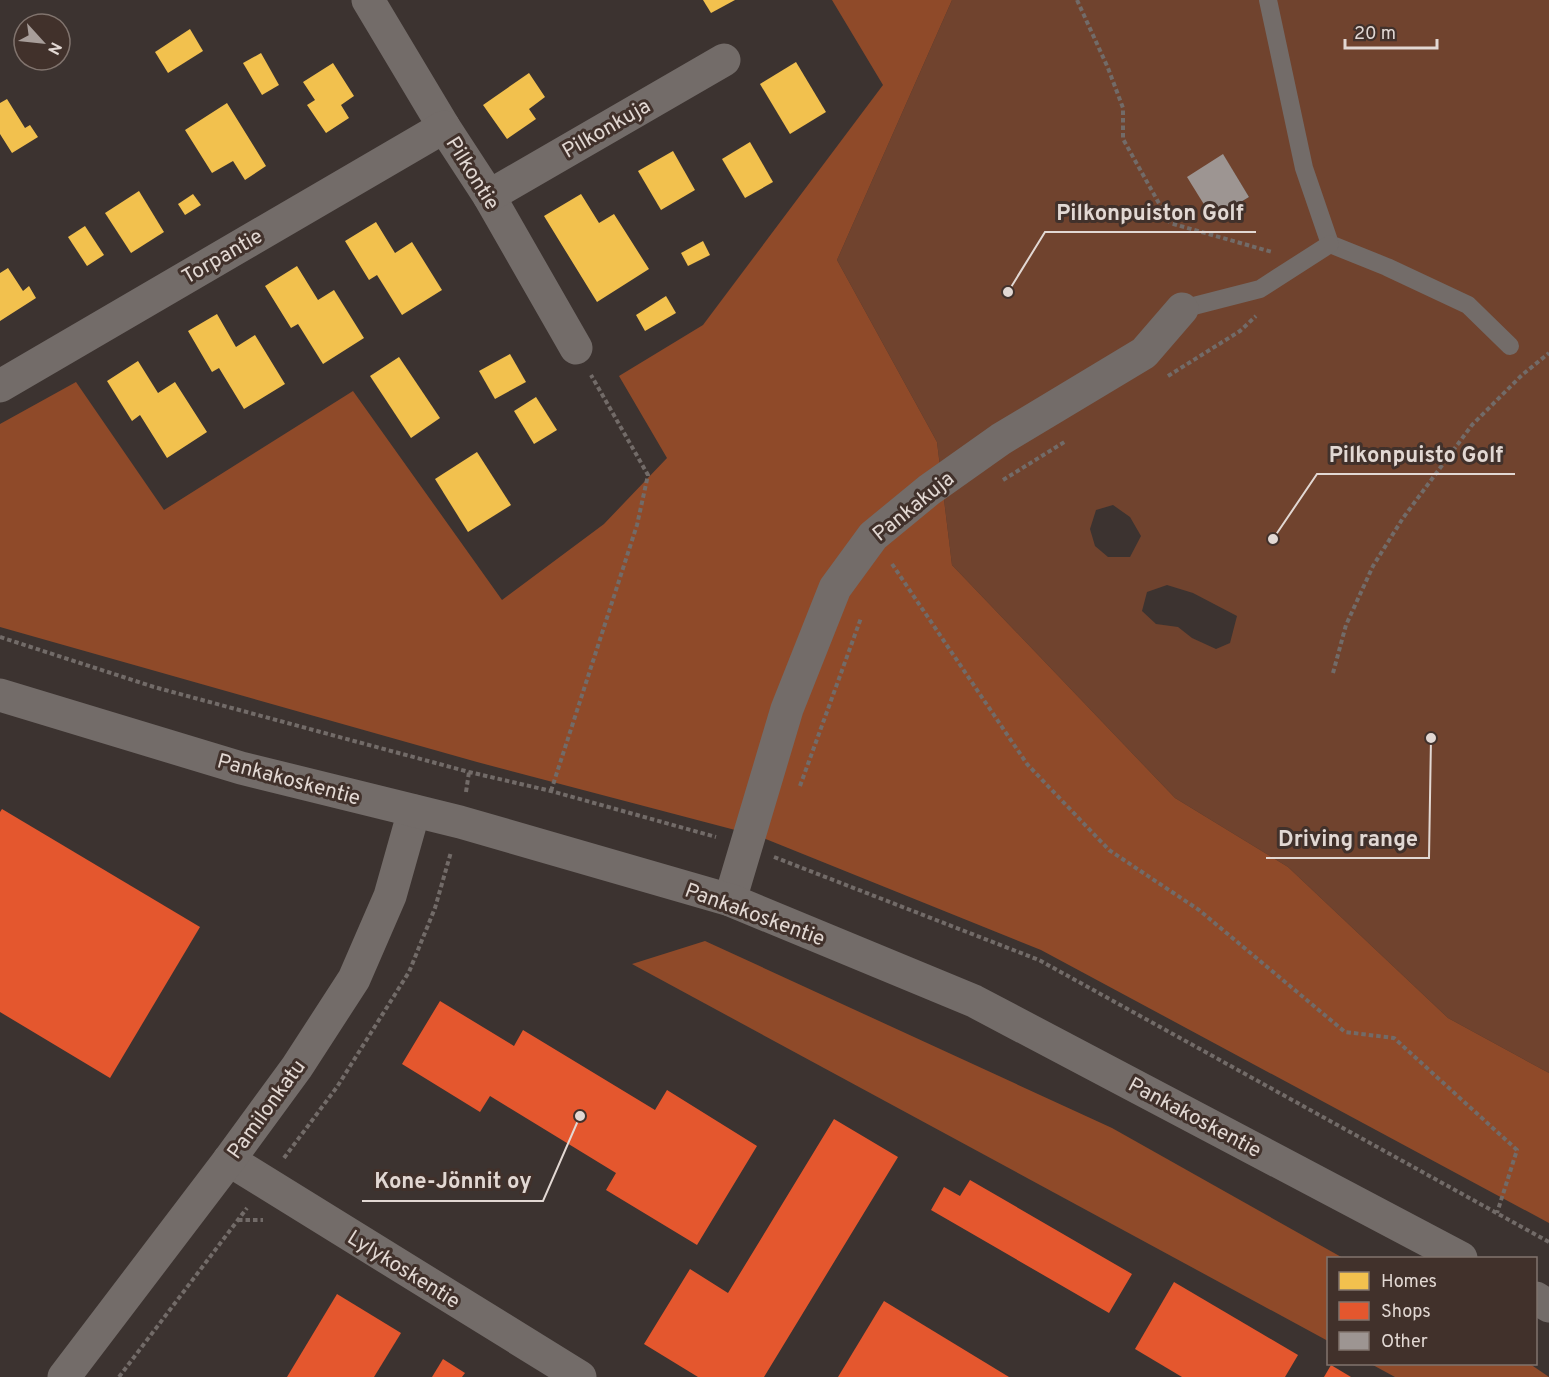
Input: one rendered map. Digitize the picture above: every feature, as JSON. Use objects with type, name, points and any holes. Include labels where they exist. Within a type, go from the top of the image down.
[{"type":"street","name":"Pilkontie","points":[[368,0],[444,127],[489,196],[576,348]]},
{"type":"street","name":"Pilkonkuja","points":[[489,196],[724,60]]},
{"type":"street","name":"Torpantie","points":[[0,386],[444,127]]},
{"type":"street","name":"Pankakuja","points":[[730,900],[791,698],[835,588],[873,536],[929,490],[1001,439],[1144,353],[1182,309]]},
{"type":"street","name":"Pankakoskentie","points":[[0,695],[241,768],[471,826],[730,900],[974,1001],[1459,1257]]},
{"type":"street","name":"Pamilonkatu","points":[[64,1377],[297,1067],[354,979],[390,896],[414,811]]},
{"type":"street","name":"Lylykoskentie","points":[[229,1160],[580,1377]]},
{"type":"lane","points":[[1268,0],[1304,168],[1330,244],[1387,267],[1468,305],[1510,346]]},
{"type":"lane","points":[[1182,309],[1260,289],[1330,244]]},
{"type":"path","points":[[1077,0],[1108,68],[1123,108],[1123,139],[1170,223],[1304,261]]},
{"type":"path","points":[[1160,381],[1240,331]]},
{"type":"path","points":[[551,791],[637,525],[648,475],[576,348]]},
{"type":"path","points":[[1333,673],[1346,625],[1373,566],[1403,518],[1472,425],[1522,375],[1549,353]]},
{"type":"path","points":[[1001,482],[1070,438]]},
{"type":"path","points":[[873,536],[1027,764],[1109,850],[1199,910],[1345,1032],[1394,1038],[1517,1150],[1497,1213]]},
{"type":"path","points":[[886,575],[898,559]]},
{"type":"path","points":[[799,790],[862,613]]},
{"type":"shaded area","points":[[832,0],[952,0],[837,260],[937,442],[952,565],[1175,798],[1288,867],[1448,1018],[1549,1073],[1549,1223],[1041,950],[758,836],[477,762],[0,627],[0,424],[76,382],[164,510],[353,391],[502,600],[604,524],[667,458],[619,376],[703,325],[883,85]]},
{"type":"shaded area","points":[[952,0],[1549,0],[1549,1073],[1448,1018],[1288,867],[1175,798],[952,565],[937,442],[837,260]],"holes":[[[1223,155],[1249,197],[1213,219]],[[1113,505],[1130,517],[1141,536],[1130,557],[1108,557],[1095,546],[1090,529],[1096,510]],[[1167,585],[1193,593],[1237,616],[1230,643],[1216,649],[1192,638],[1178,627],[1156,624],[1142,611],[1147,592]]]},
{"type":"shaded area","points":[[705,941],[1112,1128],[1341,1257],[1327,1257],[1327,1340],[632,964]]},
{"type":"shaded area","points":[[1373,1365],[1531,1365],[1549,1377],[1395,1377]]},
{"type":"building: Homes","points":[[703,0],[735,0],[711,13]]},
{"type":"building: Homes","points":[[190,29],[203,51],[168,73],[155,52]]},
{"type":"building: Homes","points":[[261,53],[279,85],[262,95],[243,63]]},
{"type":"building: Homes","points":[[796,62],[826,112],[790,134],[760,84]]},
{"type":"building: Homes","points":[[333,63],[354,96],[341,105],[349,118],[326,133],[307,105],[315,100],[303,82]]},
{"type":"building: Homes","points":[[529,73],[545,97],[529,109],[536,119],[507,139],[483,105]]},
{"type":"building: Homes","points":[[7,99],[25,128],[30,125],[38,137],[12,153],[0,134],[0,103]]},
{"type":"building: Homes","points":[[227,103],[266,166],[245,180],[233,161],[212,173],[185,130]]},
{"type":"building: Homes","points":[[750,142],[773,182],[745,198],[722,159]]},
{"type":"building: Homes","points":[[673,151],[695,190],[661,210],[638,171]]},
{"type":"building: Homes","points":[[139,191],[164,232],[131,253],[105,213]]},
{"type":"building: Homes","points":[[193,194],[201,205],[185,215],[178,204]]},
{"type":"building: Homes","points":[[581,194],[599,223],[614,214],[649,269],[597,302],[544,216]]},
{"type":"building: Homes","points":[[376,222],[395,253],[412,242],[442,290],[402,315],[377,275],[369,280],[345,241]]},
{"type":"building: Homes","points":[[85,226],[104,255],[87,266],[68,237]]},
{"type":"building: Homes","points":[[703,241],[710,255],[688,266],[681,253]]},
{"type":"building: Homes","points":[[297,266],[318,300],[334,290],[364,338],[323,364],[298,324],[291,328],[265,286]]},
{"type":"building: Homes","points":[[8,268],[23,291],[29,286],[36,298],[0,321],[0,273]]},
{"type":"building: Homes","points":[[666,296],[676,313],[645,331],[636,315]]},
{"type":"building: Homes","points":[[217,314],[236,347],[255,335],[285,384],[244,409],[219,368],[212,372],[188,331]]},
{"type":"building: Homes","points":[[510,354],[526,382],[495,399],[479,371]]},
{"type":"building: Homes","points":[[399,357],[440,418],[411,438],[370,376]]},
{"type":"building: Homes","points":[[138,361],[158,393],[175,382],[207,432],[167,458],[140,415],[132,421],[107,381]]},
{"type":"building: Homes","points":[[536,397],[557,430],[534,444],[514,411]]},
{"type":"building: Homes","points":[[477,452],[511,505],[468,532],[435,479]]},
{"type":"building: Shops","points":[[2,809],[200,927],[110,1078],[0,1012],[0,812]]},
{"type":"building: Shops","points":[[440,1001],[514,1046],[523,1030],[655,1110],[667,1090],[757,1146],[697,1245],[606,1190],[616,1173],[490,1096],[480,1112],[402,1064]]},
{"type":"building: Shops","points":[[834,1119],[898,1157],[764,1377],[698,1377],[644,1344],[690,1269],[728,1293]]},
{"type":"building: Shops","points":[[970,1180],[1132,1274],[1109,1313],[931,1210],[944,1187],[960,1196]]},
{"type":"building: Shops","points":[[1174,1282],[1298,1355],[1285,1377],[1182,1377],[1135,1349]]},
{"type":"building: Shops","points":[[337,1294],[401,1333],[374,1377],[287,1377]]},
{"type":"building: Shops","points":[[884,1301],[1009,1377],[838,1377]]},
{"type":"building: Shops","points":[[443,1359],[465,1373],[462,1377],[432,1377]]},
{"type":"building: Shops","points":[[1331,1365],[1351,1377],[1324,1377]]},
{"type":"building: Other","points":[[1223,154],[1249,197],[1213,219],[1187,177]]},
{"type":"place","name":"Pilkonpuiston Golf","points":[[1008,292]]},
{"type":"place","name":"Pilkonpuisto Golf","points":[[1273,539]]},
{"type":"place","name":"Driving range","points":[[1431,738]]},
{"type":"place","name":"Kone-Jönnit oy","points":[[580,1116]]}]
